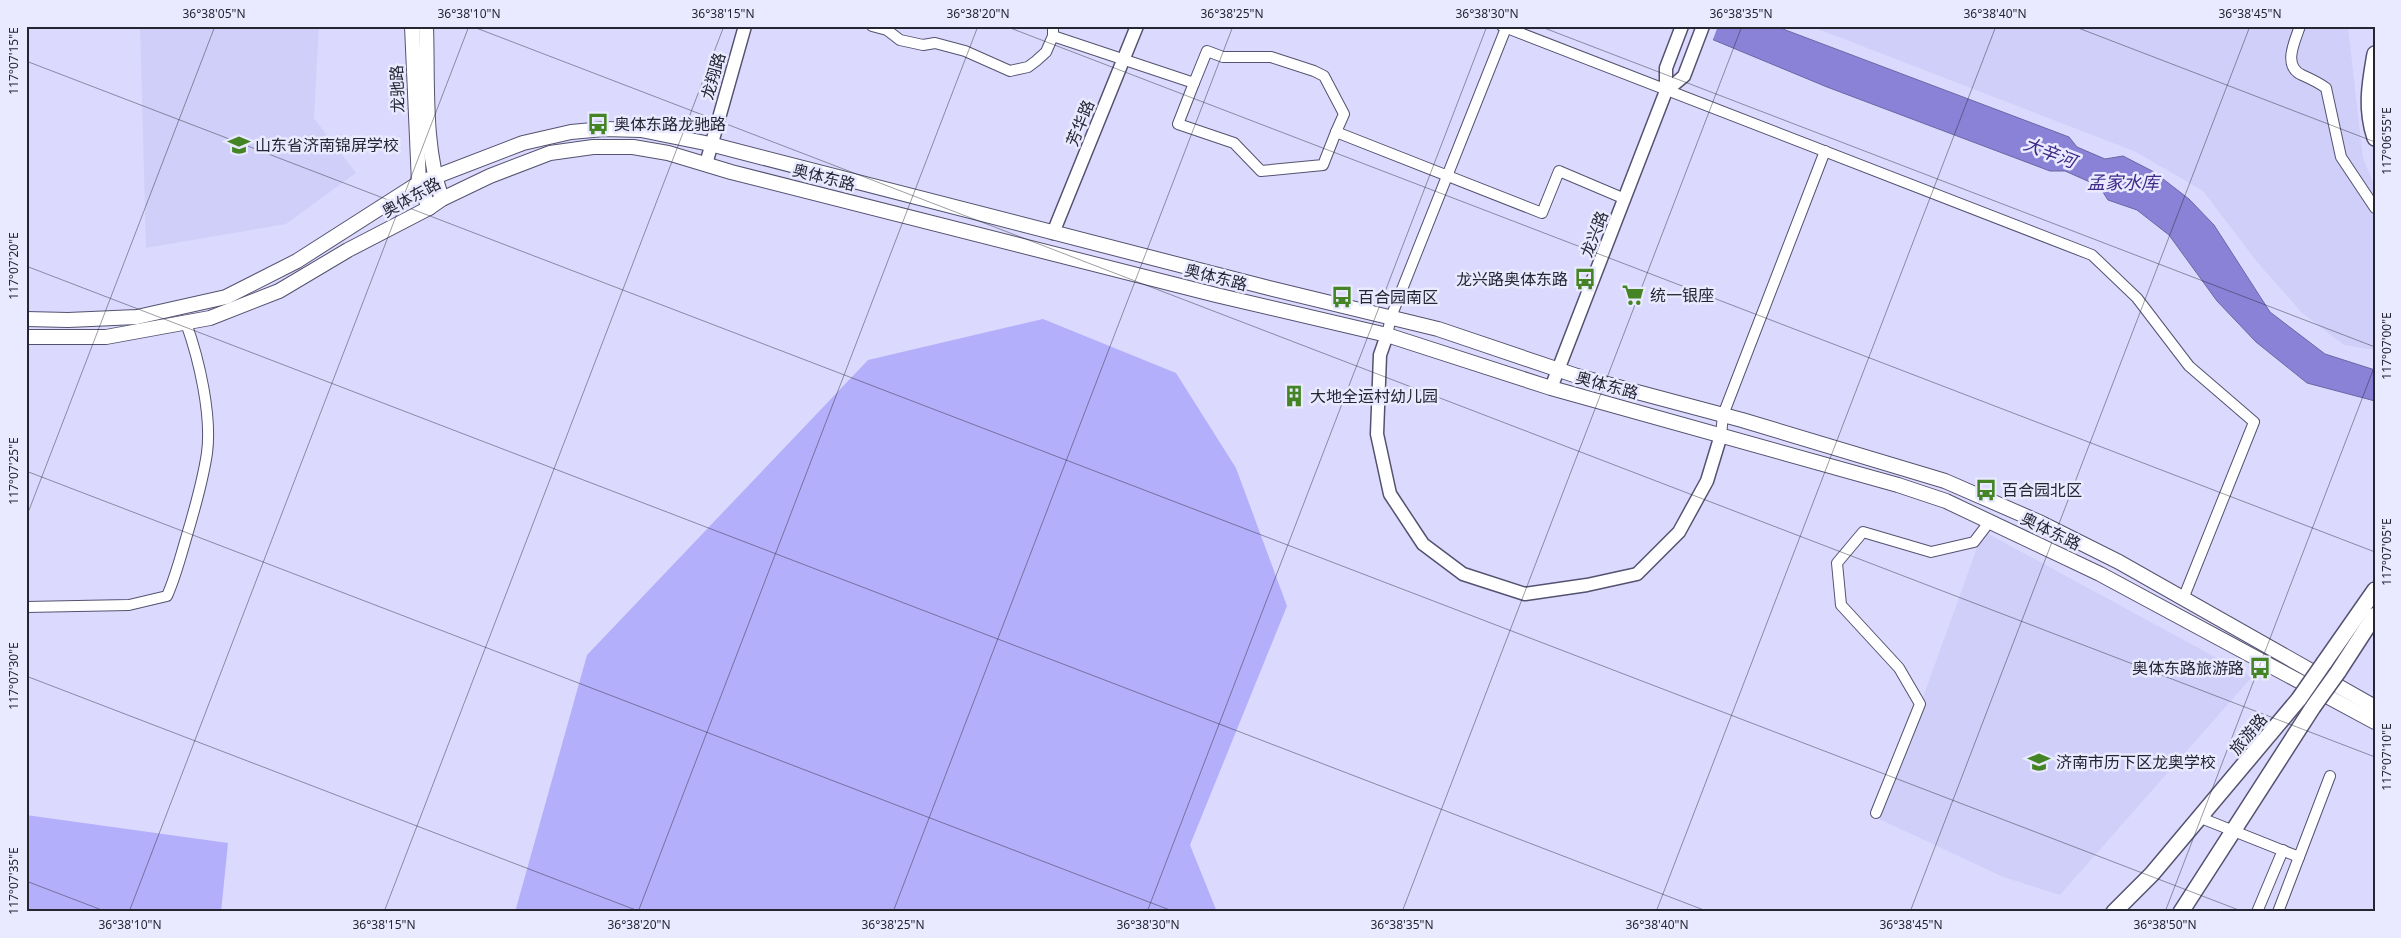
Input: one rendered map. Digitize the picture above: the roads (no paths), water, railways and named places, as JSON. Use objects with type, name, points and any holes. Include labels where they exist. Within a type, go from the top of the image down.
[{"type":"main road","name":"龙驰路","points":[[412,26],[419,183],[429,208]]},
{"type":"main road","name":"龙驰路","points":[[426,26],[429,124],[434,178],[442,199]]},
{"type":"main road","points":[[2375,54],[2368,99],[2370,122],[2375,138]]},
{"type":"main road","points":[[26,319],[68,320],[138,317],[226,297],[297,261],[419,183],[522,143],[571,132],[604,129],[641,130],[710,144],[1438,329],[1559,368],[1577,376],[1723,415],[1946,481],[2039,522],[2119,562],[2375,707]]},
{"type":"main road","name":"奥体东路","points":[[26,337],[106,337],[210,318],[280,291],[348,250],[429,208],[442,199],[550,153],[593,147],[633,147],[668,153],[1216,295],[1386,334],[1551,388],[1898,485],[1946,501],[2100,574],[2375,722]]},
{"type":"main road","name":"旅游路","points":[[2114,912],[2152,874],[2201,818],[2299,699],[2375,590]]},
{"type":"main road","points":[[2181,912],[2232,830],[2375,615]]},
{"type":"street","name":"龙翔路","points":[[706,164],[710,144],[745,26]]},
{"type":"street","points":[[872,26],[887,30],[900,40],[922,45],[935,44],[965,51],[1010,72],[1028,67],[1046,52],[1053,31],[1194,83]]},
{"type":"street","name":"芳华路","points":[[1054,232],[1137,26]]},
{"type":"street","name":"龙兴路","points":[[1551,388],[1666,91],[1666,68],[1682,26]]},
{"type":"street","name":"龙兴路","points":[[1666,91],[1684,76],[1703,26]]},
{"type":"street","points":[[2300,26],[2290,55],[2292,66],[2300,74],[2315,80],[2326,88],[2341,157],[2375,208]]},
{"type":"street","points":[[1825,151],[1723,415],[1721,435],[1707,481],[1679,532],[1637,574],[1587,586],[1525,594],[1463,574],[1423,544],[1390,494],[1377,434],[1380,356],[1391,317],[1504,27],[1666,91],[1825,151],[2092,255],[2137,298],[2189,366],[2254,422],[2183,599]]},
{"type":"street","points":[[1207,51],[1223,57],[1271,56],[1295,63],[1324,76],[1344,114],[1336,132],[1323,165],[1261,171],[1234,143],[1178,124],[1207,51]]},
{"type":"street","points":[[1336,132],[1542,212],[1559,171],[1624,199]]},
{"type":"street","points":[[26,607],[129,605],[167,596],[174,581],[193,516],[207,452],[206,410],[198,354],[186,322]]},
{"type":"street","points":[[1876,813],[1920,704],[1899,668],[1841,605],[1837,563],[1863,532],[1931,552],[1974,542],[1990,521]]},
{"type":"street","points":[[2278,912],[2330,776]]},
{"type":"street","points":[[2201,818],[2299,856]]},
{"type":"street","points":[[2257,912],[2283,850]]},
{"type":"water","name":"孟家水库","points":[[1680,26],[1775,26],[2069,137],[2077,147],[2105,159],[2123,156],[2154,172],[2189,199],[2214,225],[2270,312],[2325,354],[2375,370],[2375,401],[2307,383],[2256,342],[2217,301],[2169,235],[2137,210],[2108,200],[2099,186],[2065,171],[2050,171],[1827,87]]},
{"type":"place","name":"奥体东路龙驰路","points":[[598,124]]},
{"type":"place","name":"山东省济南锦屏学校","points":[[239,145]]},
{"type":"place","name":"龙兴路奥体东路","points":[[1585,279]]},
{"type":"place","name":"统一银座","points":[[1633,295]]},
{"type":"place","name":"百合园南区","points":[[1342,297]]},
{"type":"place","name":"大地全运村幼儿园","points":[[1294,396]]},
{"type":"place","name":"百合园北区","points":[[1986,490]]},
{"type":"place","name":"奥体东路旅游路","points":[[2260,668]]},
{"type":"place","name":"济南市历下区龙奥学校","points":[[2039,762]]},
{"type":"water label","name":"大辛河","points":[[2050,152]]}]
